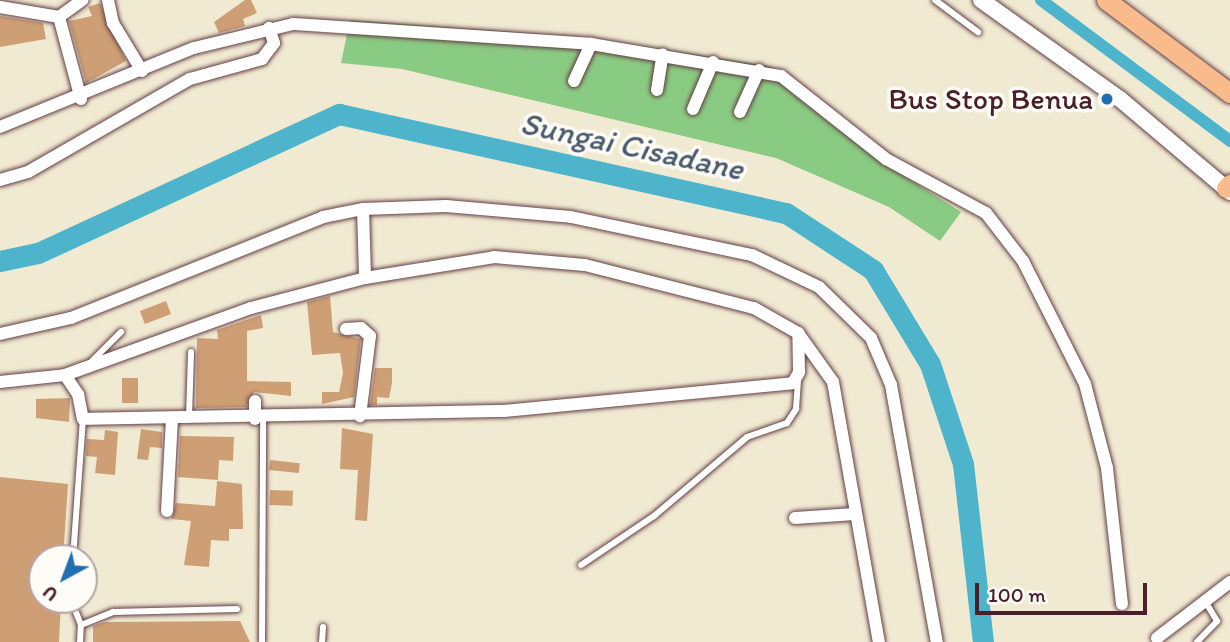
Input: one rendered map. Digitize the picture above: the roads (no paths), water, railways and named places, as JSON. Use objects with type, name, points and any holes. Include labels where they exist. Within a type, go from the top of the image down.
[{"type":"main road","points":[[1106,0],[1230,93]]},
{"type":"street","points":[[0,7],[59,17],[82,0]]},
{"type":"street","points":[[108,0],[113,23],[142,71]]},
{"type":"street","points":[[981,0],[1120,99],[1229,188]]},
{"type":"street","points":[[59,17],[81,99]]},
{"type":"street","points":[[0,127],[81,99],[142,71],[269,28],[342,24],[591,44],[713,62],[781,76],[886,159],[986,213],[1023,261],[1086,384],[1109,477],[1122,604]]},
{"type":"street","points":[[0,180],[28,172],[190,79],[262,59],[274,43],[269,28]]},
{"type":"street","points":[[574,80],[591,44]]},
{"type":"street","points":[[656,90],[663,54]]},
{"type":"street","points":[[694,109],[713,62]]},
{"type":"street","points":[[740,111],[759,70]]},
{"type":"street","points":[[0,334],[71,318],[323,217],[363,209],[446,206],[571,217],[752,255],[818,287],[871,338],[891,385],[937,642]]},
{"type":"street","points":[[363,209],[365,278]]},
{"type":"street","points":[[0,382],[65,374],[251,307],[365,278],[530,257],[754,307],[797,333],[833,382],[879,642]]},
{"type":"street","points":[[346,329],[361,328],[370,336],[360,416]]},
{"type":"street","points":[[65,374],[78,394],[83,419],[360,416],[619,403],[797,380],[797,333]]},
{"type":"street","points":[[254,401],[259,419]]},
{"type":"street","points":[[167,511],[172,418]]},
{"type":"street","points":[[795,518],[856,514]]},
{"type":"street","points":[[1154,640],[1230,582]]},
{"type":"lane","points":[[935,0],[978,32]]},
{"type":"lane","points":[[89,365],[121,332]]},
{"type":"lane","points":[[189,419],[191,352]]},
{"type":"lane","points":[[581,565],[654,516],[747,436],[787,423],[796,409],[797,380]]},
{"type":"lane","points":[[74,544],[83,419]]},
{"type":"lane","points":[[259,419],[262,642]]},
{"type":"lane","points":[[1197,642],[1217,621],[1205,601]]},
{"type":"lane","points":[[81,625],[113,612],[237,609]]},
{"type":"lane","points":[[72,614],[81,625]]},
{"type":"lane","points":[[80,642],[81,625]]},
{"type":"lane","points":[[322,642],[323,626]]},
{"type":"waterway","points":[[1041,0],[1230,141]]},
{"type":"waterway","name":"Sungai Cisadane","points":[[0,261],[38,253],[339,114],[786,213],[873,270],[930,364],[963,464],[983,642]]},
{"type":"place","name":"Bus Stop Benua","points":[[1107,99]]}]
